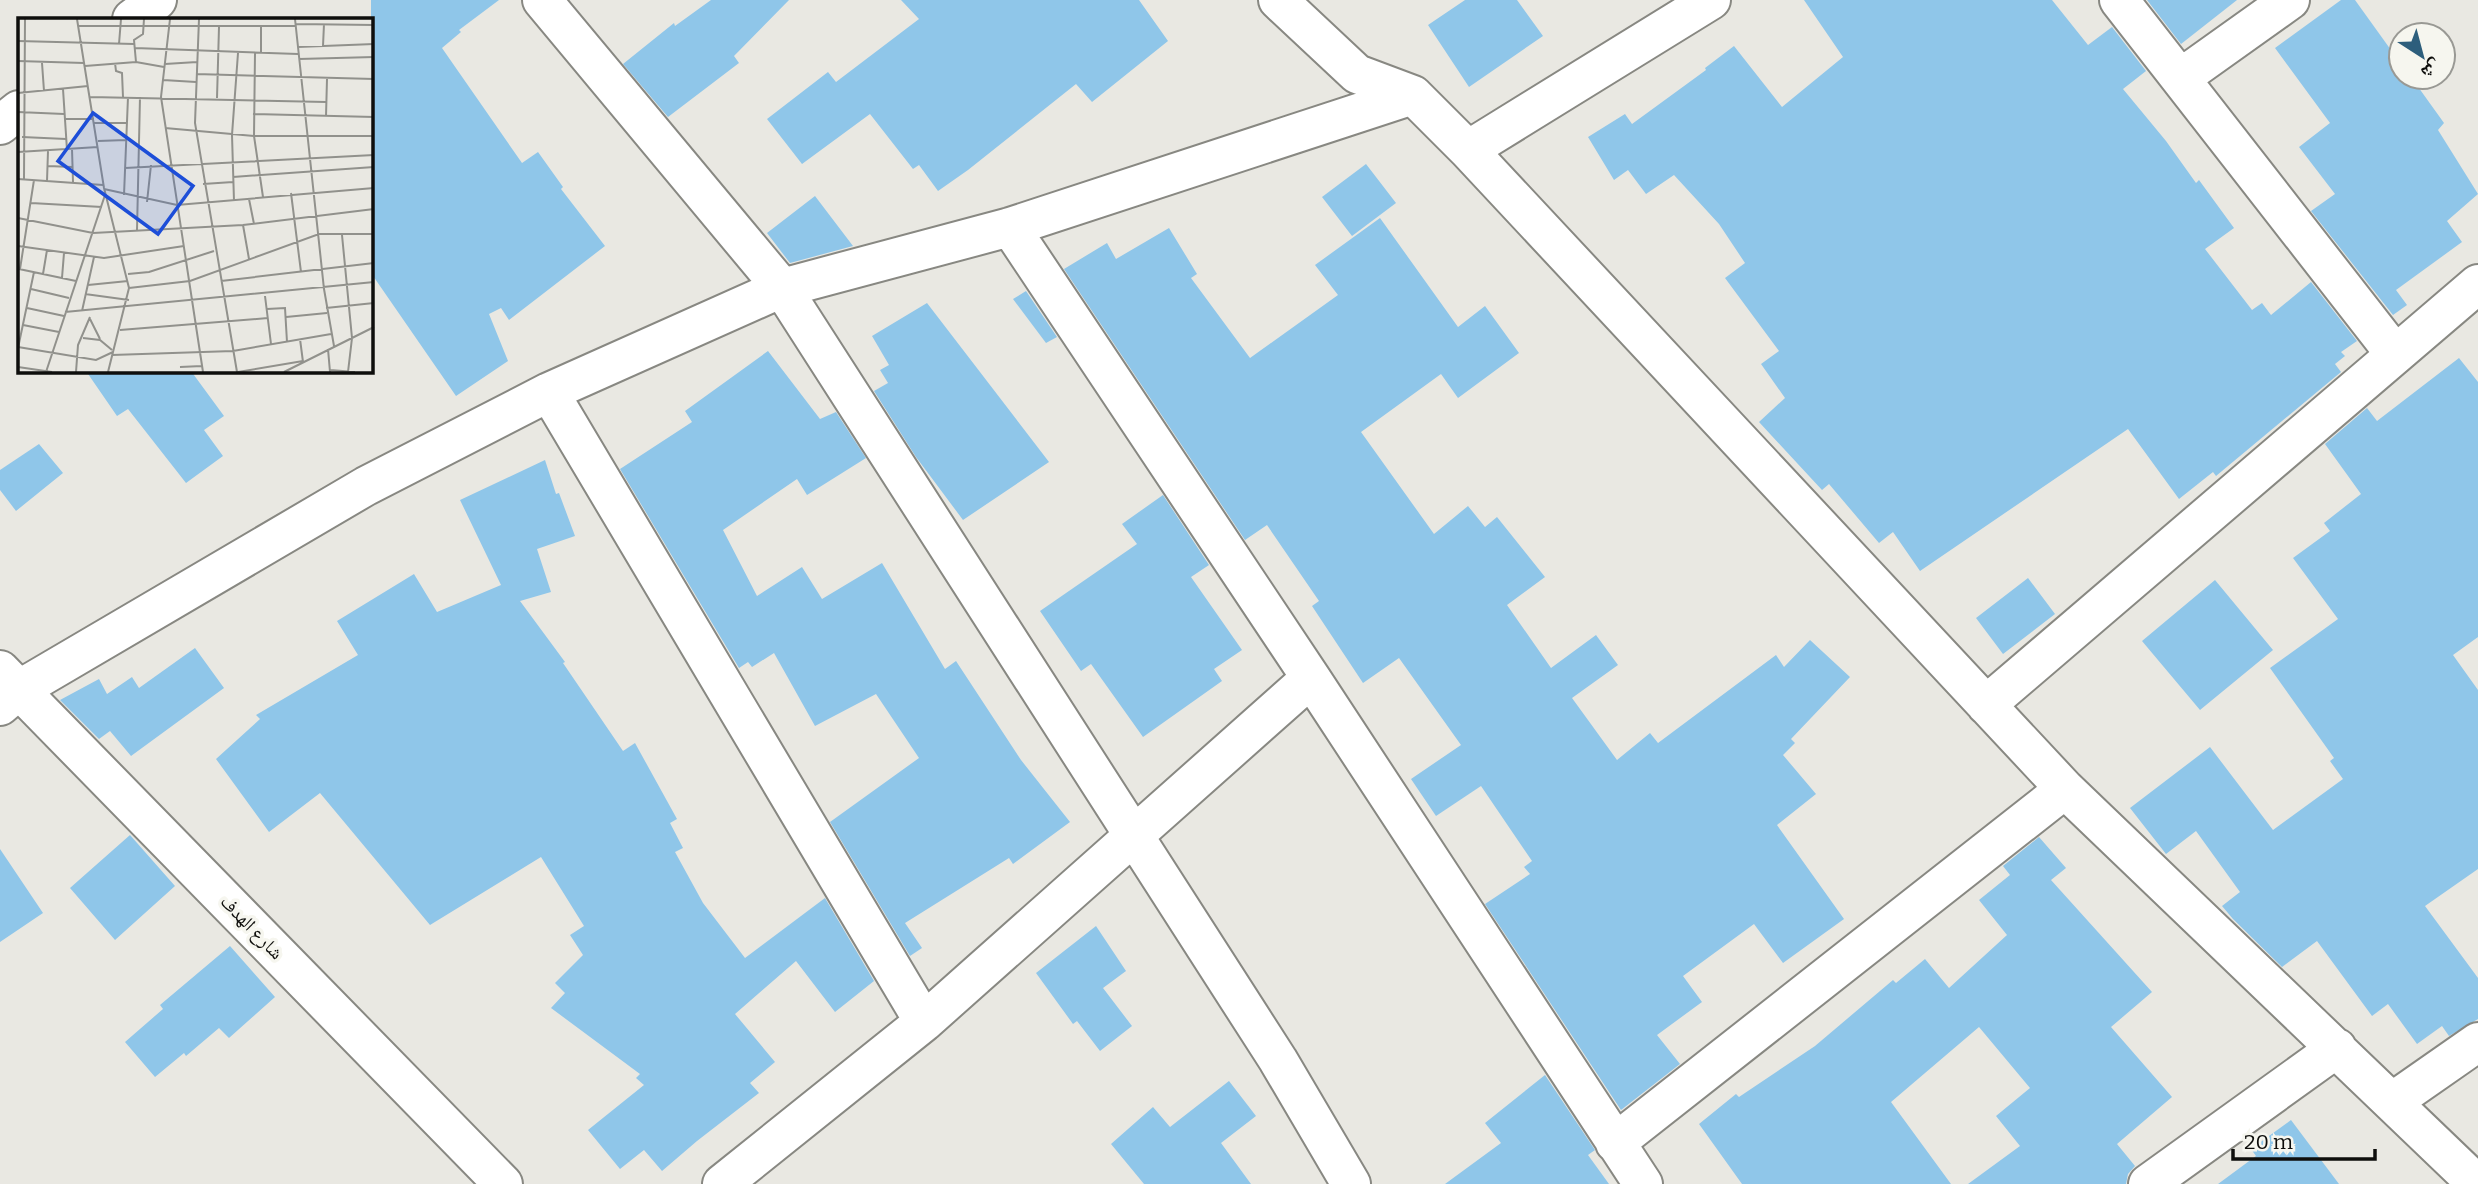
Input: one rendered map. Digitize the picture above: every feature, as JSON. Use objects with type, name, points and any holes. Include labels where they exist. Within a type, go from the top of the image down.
[{"type":"street","points":[[133,18],[156,0]]},
{"type":"street","points":[[542,0],[782,288],[1278,1060],[1350,1184]]},
{"type":"street","points":[[1278,0],[1357,74],[1413,95],[1468,150],[2065,789],[2477,1184]]},
{"type":"street","points":[[1320,0],[1357,74]]},
{"type":"street","points":[[1468,150],[1711,0]]},
{"type":"street","points":[[2119,0],[2182,77],[2395,354]]},
{"type":"street","points":[[2182,77],[2290,0]]},
{"type":"street","points":[[7,688],[366,486],[549,392],[782,288],[1010,227],[1413,95]]},
{"type":"street","points":[[0,125],[18,111]]},
{"type":"street","points":[[1010,227],[1311,678],[1643,1184]]},
{"type":"street","points":[[1986,705],[2395,354],[2476,290]]},
{"type":"street","points":[[549,392],[924,1022]]},
{"type":"street","points":[[722,1184],[924,1022],[1311,678]]},
{"type":"street","name":"شارع الهدف","points":[[7,688],[503,1184]]},
{"type":"street","points":[[1615,1143],[2065,789]]},
{"type":"street","points":[[2392,1102],[2478,1042]]},
{"type":"street","points":[[2148,1184],[2337,1048]]},
{"type":"building","points":[[371,0],[499,0],[459,30],[461,32],[442,48],[522,163],[538,152],[563,187],[561,189],[605,246],[509,320],[501,308],[489,314],[508,361],[456,396],[373,276]]},
{"type":"building","points":[[711,0],[789,0],[734,56],[739,63],[668,117],[623,64],[674,23],[675,26]]},
{"type":"building","points":[[901,0],[1139,0],[1168,41],[1092,102],[1076,84],[938,191],[919,165],[913,169],[870,114],[802,164],[767,119],[828,72],[836,82],[919,19]]},
{"type":"building","points":[[1465,0],[1517,0],[1543,36],[1469,87],[1428,25]]},
{"type":"building","points":[[1804,0],[2052,0],[2088,45],[2112,27],[2146,71],[2123,89],[2196,183],[2199,180],[2234,228],[2205,249],[2252,310],[2262,303],[2271,315],[2311,282],[2357,341],[2341,352],[2345,356],[2335,364],[2341,372],[2216,476],[2213,472],[2179,499],[2128,429],[1920,571],[1893,532],[1879,543],[1829,484],[1822,490],[1759,422],[1785,398],[1761,364],[1779,351],[1725,278],[1745,263],[1719,224],[1674,175],[1646,194],[1628,170],[1614,180],[1588,137],[1625,114],[1632,124],[1734,46],[1782,107],[1843,57]]},
{"type":"building","points":[[2147,0],[2237,0],[2181,44]]},
{"type":"building","points":[[2341,0],[2355,0],[2387,45],[2387,91],[2421,91],[2444,123],[2438,130],[2478,194],[2447,221],[2462,242],[2396,290],[2407,305],[2393,315],[2311,211],[2335,194],[2299,147],[2330,123],[2275,48]]},
{"type":"building","points":[[1366,164],[1396,203],[1352,236],[1322,197]]},
{"type":"building","points":[[815,196],[853,246],[790,263],[767,233]]},
{"type":"building","points":[[1380,218],[1458,327],[1485,306],[1519,353],[1458,398],[1441,374],[1361,432],[1434,534],[1468,506],[1485,527],[1497,517],[1545,577],[1507,605],[1551,668],[1596,635],[1618,665],[1572,698],[1617,760],[1650,733],[1658,743],[1776,655],[1784,667],[1810,640],[1850,677],[1791,739],[1795,743],[1783,755],[1816,794],[1777,825],[1844,919],[1783,963],[1754,924],[1683,976],[1702,1002],[1657,1035],[1680,1064],[1621,1110],[1485,904],[1530,874],[1524,867],[1532,861],[1481,786],[1436,816],[1411,779],[1461,745],[1399,658],[1363,683],[1312,606],[1319,601],[1267,525],[1245,540],[1064,269],[1107,243],[1116,259],[1169,228],[1197,274],[1191,278],[1250,358],[1338,295],[1315,265]]},
{"type":"building","points":[[1026,291],[1057,337],[1046,343],[1013,299]]},
{"type":"building","points":[[927,303],[1049,462],[963,520],[916,457],[874,391],[888,383],[880,370],[889,365],[872,336]]},
{"type":"building","points":[[768,351],[820,419],[836,412],[866,458],[807,495],[797,479],[723,530],[757,596],[802,567],[822,599],[882,563],[945,669],[956,661],[1021,760],[1070,822],[1013,864],[1009,858],[905,923],[922,948],[910,956],[830,822],[919,758],[876,694],[815,726],[774,653],[752,667],[748,662],[739,668],[620,469],[692,422],[685,411]]},
{"type":"building","points":[[2459,358],[2478,382],[2478,637],[2453,655],[2478,690],[2478,869],[2425,906],[2478,978],[2478,1019],[2449,1036],[2442,1026],[2417,1044],[2388,1004],[2372,1016],[2317,941],[2282,967],[2222,906],[2240,892],[2196,831],[2166,854],[2130,808],[2210,747],[2273,830],[2343,779],[2330,761],[2334,758],[2270,668],[2338,619],[2293,558],[2330,531],[2324,523],[2361,494],[2325,444],[2367,408],[2377,421]]},
{"type":"building","points":[[87,373],[192,373],[224,416],[204,430],[223,456],[186,483],[128,409],[117,416]]},
{"type":"building","points":[[39,444],[63,473],[16,511],[0,490],[0,470]]},
{"type":"building","points":[[545,460],[556,494],[559,493],[575,536],[537,549],[551,592],[520,601],[565,662],[563,663],[623,751],[635,743],[677,819],[670,823],[683,848],[675,852],[703,903],[745,958],[825,898],[874,981],[835,1012],[796,961],[735,1014],[775,1062],[750,1083],[759,1093],[662,1171],[644,1150],[620,1169],[588,1130],[644,1085],[636,1078],[640,1074],[551,1008],[565,993],[555,983],[583,955],[570,935],[584,926],[541,857],[430,925],[320,793],[269,832],[216,759],[260,719],[256,715],[358,655],[337,621],[414,574],[437,612],[501,585],[460,500]]},
{"type":"building","points":[[1163,495],[1209,565],[1191,577],[1242,650],[1214,669],[1222,681],[1143,737],[1091,664],[1081,671],[1040,611],[1137,544],[1122,524]]},
{"type":"building","points":[[2028,578],[2055,614],[2003,654],[1976,618]]},
{"type":"building","points":[[2215,580],[2273,650],[2200,710],[2142,641]]},
{"type":"building","points":[[195,648],[224,688],[131,756],[110,731],[99,739],[60,700],[99,679],[107,694],[132,677],[139,688]]},
{"type":"building","points":[[130,835],[175,886],[115,940],[70,888]]},
{"type":"building","points":[[2039,837],[2066,868],[2051,880],[2152,992],[2111,1027],[2172,1097],[2117,1144],[2135,1166],[2128,1174],[2126,1184],[1968,1184],[2020,1146],[1996,1116],[2030,1088],[1979,1027],[1891,1102],[1951,1184],[1742,1184],[1699,1124],[1736,1094],[1739,1097],[1815,1046],[1893,980],[1896,983],[1925,959],[1949,988],[2007,935],[1979,900],[2010,875],[2003,866]]},
{"type":"building","points":[[0,849],[43,913],[0,942]]},
{"type":"building","points":[[1096,926],[1126,971],[1103,988],[1132,1026],[1100,1051],[1077,1021],[1073,1024],[1036,973]]},
{"type":"building","points":[[230,946],[275,997],[229,1038],[219,1028],[186,1056],[184,1053],[155,1077],[125,1042],[163,1009],[160,1005]]},
{"type":"building","points":[[1545,1075],[1595,1150],[1588,1155],[1609,1184],[1445,1184],[1501,1143],[1485,1123]]},
{"type":"building","points":[[1229,1081],[1256,1116],[1221,1143],[1251,1184],[1144,1184],[1111,1144],[1153,1107],[1170,1127]]},
{"type":"building","points":[[2291,1120],[2339,1184],[2218,1184],[2256,1156],[2251,1149]]}]
